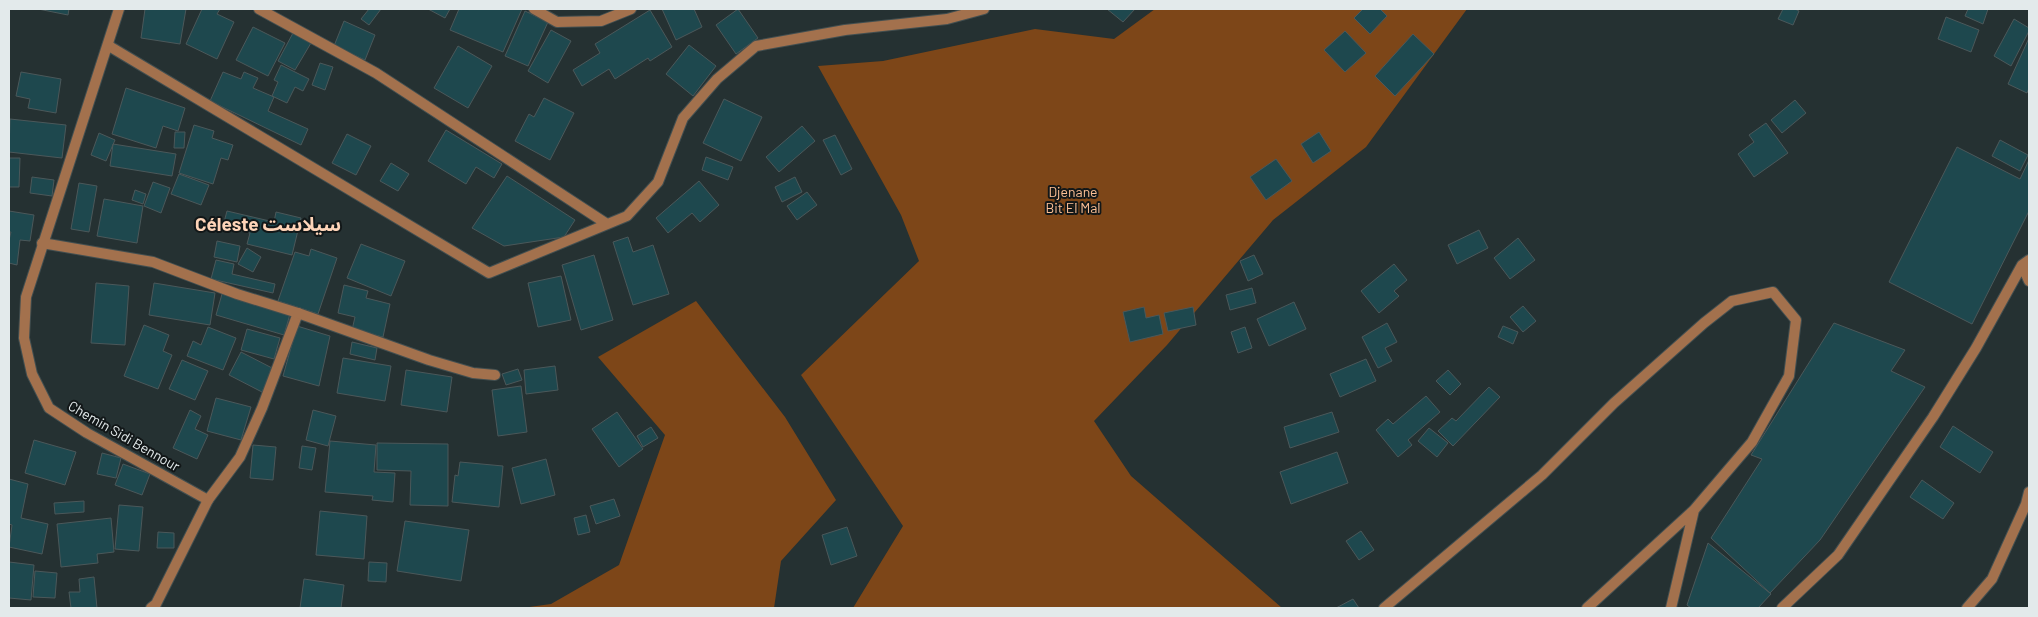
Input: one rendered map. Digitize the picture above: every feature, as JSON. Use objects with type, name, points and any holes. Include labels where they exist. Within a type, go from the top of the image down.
[{"type":"street","name":"Chemin Sidi Bennour","points":[[119,9],[109,46],[42,243],[26,297],[24,338],[32,374],[49,408],[86,433],[208,500]]},
{"type":"street","points":[[259,9],[376,73],[606,224]]},
{"type":"street","points":[[534,9],[557,22],[601,21],[631,9]]},
{"type":"street","points":[[109,46],[489,273],[627,216],[658,182],[683,118],[717,79],[756,46],[845,30],[947,19],[984,9]]},
{"type":"street","points":[[42,243],[153,262],[237,294],[298,313],[429,360],[473,373],[495,375]]},
{"type":"street","points":[[2025,263],[2029,281]]},
{"type":"street","points":[[1782,608],[1838,555],[1938,410],[2025,263]]},
{"type":"street","points":[[1384,608],[1542,475],[1614,404],[1704,323],[1732,301],[1773,292],[1796,320],[1789,376],[1752,442],[1694,510],[1587,608]]},
{"type":"street","points":[[150,608],[156,604],[208,500],[240,458],[262,408],[298,313]]},
{"type":"street","points":[[1967,608],[1992,579],[2026,504],[2029,492]]},
{"type":"street","points":[[1672,608],[1694,510]]},
{"type":"green space","name":"Djenane Bit El Mal","points":[[1155,9],[1467,9],[1366,147],[1273,220],[1167,345],[1094,421],[1131,476],[1282,608],[853,608],[903,526],[801,375],[919,261],[901,215],[818,66],[883,61],[1035,29],[1114,39]]},
{"type":"green space","points":[[696,301],[785,417],[836,500],[781,561],[774,608],[522,608],[551,604],[619,565],[665,435],[598,357]]},
{"type":"building","points":[[38,9],[69,9],[68,15]]},
{"type":"building","points":[[145,9],[186,9],[180,44],[141,38]]},
{"type":"building","points":[[202,9],[220,9],[217,14],[234,22],[217,59],[186,44]]},
{"type":"building","points":[[369,9],[381,9],[369,25],[361,19]]},
{"type":"building","points":[[428,9],[450,9],[445,18]]},
{"type":"building","points":[[459,9],[522,9],[503,52],[450,30]]},
{"type":"building","points":[[662,9],[694,9],[702,27],[676,40]]},
{"type":"building","points":[[738,9],[758,38],[736,54],[716,25]]},
{"type":"building","points":[[1107,9],[1135,9],[1123,22]]},
{"type":"building","points":[[1363,9],[1380,9],[1387,16],[1370,34],[1354,18]]},
{"type":"building","points":[[1783,9],[1799,11],[1793,25],[1778,19]]},
{"type":"building","points":[[1968,9],[1988,9],[1983,24],[1965,16]]},
{"type":"building","points":[[650,10],[672,47],[650,61],[648,58],[615,79],[609,69],[582,86],[573,70],[600,53],[595,44]]},
{"type":"building","points":[[525,11],[548,22],[528,66],[505,56]]},
{"type":"building","points":[[1946,17],[1979,30],[1971,52],[1938,39]]},
{"type":"building","points":[[2014,19],[2029,28],[2029,31],[2011,66],[1994,56]]},
{"type":"building","points":[[344,21],[375,35],[365,60],[334,46]]},
{"type":"building","points":[[253,27],[285,43],[268,76],[236,60]]},
{"type":"building","points":[[551,30],[571,41],[548,83],[528,71]]},
{"type":"building","points":[[1345,31],[1366,53],[1345,72],[1324,50]]},
{"type":"building","points":[[293,33],[311,43],[295,70],[278,61]]},
{"type":"building","points":[[1413,34],[1434,54],[1395,96],[1375,76]]},
{"type":"building","points":[[2029,38],[2029,88],[2027,93],[2008,84]]},
{"type":"building","points":[[689,45],[716,66],[693,96],[666,74]]},
{"type":"building","points":[[458,46],[492,66],[468,108],[434,88]]},
{"type":"building","points":[[320,63],[333,67],[325,90],[312,85]]},
{"type":"building","points":[[281,65],[309,79],[303,91],[295,87],[287,103],[272,96],[278,82],[274,80]]},
{"type":"building","points":[[21,72],[61,79],[56,113],[28,108],[30,99],[16,96]]},
{"type":"building","points":[[223,72],[241,79],[244,72],[258,78],[253,88],[274,97],[268,111],[308,129],[301,145],[210,101]]},
{"type":"building","points":[[126,88],[185,108],[178,131],[163,126],[156,148],[112,134]]},
{"type":"building","points":[[544,98],[574,113],[550,160],[515,141],[529,114],[534,117]]},
{"type":"building","points":[[724,99],[762,117],[741,161],[703,143]]},
{"type":"building","points":[[1795,100],[1806,113],[1782,133],[1771,120]]},
{"type":"building","points":[[10,119],[66,125],[62,158],[9,152]]},
{"type":"building","points":[[1766,123],[1788,153],[1754,177],[1738,154],[1754,142],[1749,135]]},
{"type":"building","points":[[194,125],[214,131],[212,138],[233,145],[228,160],[221,158],[213,184],[179,173]]},
{"type":"building","points":[[802,126],[815,141],[779,172],[766,157]]},
{"type":"building","points":[[446,130],[502,164],[494,178],[476,167],[466,184],[428,161]]},
{"type":"building","points":[[175,132],[185,132],[184,148],[174,148]]},
{"type":"building","points":[[1319,132],[1331,151],[1313,163],[1301,144]]},
{"type":"building","points":[[99,133],[115,140],[106,161],[91,155]]},
{"type":"building","points":[[347,134],[371,146],[356,175],[332,163]]},
{"type":"building","points":[[835,135],[852,169],[841,175],[823,140]]},
{"type":"building","points":[[2000,140],[2028,155],[2020,171],[1992,156]]},
{"type":"building","points":[[113,144],[176,154],[172,176],[110,166]]},
{"type":"building","points":[[1957,147],[2020,179],[2029,160],[2029,211],[1972,324],[1889,282]]},
{"type":"building","points":[[706,157],[733,167],[728,180],[702,170]]},
{"type":"building","points":[[9,158],[20,158],[19,187],[9,187]]},
{"type":"building","points":[[1276,159],[1292,181],[1266,200],[1250,177]]},
{"type":"building","points":[[391,163],[409,174],[398,191],[380,181]]},
{"type":"building","points":[[179,174],[209,185],[201,205],[171,194]]},
{"type":"building","points":[[507,176],[575,220],[564,237],[504,246],[472,228]]},
{"type":"building","points":[[32,177],[54,180],[52,196],[30,193]]},
{"type":"building","points":[[795,177],[802,192],[782,202],[775,187]]},
{"type":"building","points":[[699,181],[719,205],[700,222],[692,213],[668,233],[656,218]]},
{"type":"building","points":[[153,182],[170,188],[161,213],[144,206]]},
{"type":"building","points":[[79,183],[97,186],[89,232],[71,229]]},
{"type":"building","points":[[135,190],[146,194],[143,204],[132,200]]},
{"type":"building","points":[[807,192],[817,205],[797,220],[787,206]]},
{"type":"building","points":[[104,199],[143,206],[137,243],[97,236]]},
{"type":"building","points":[[9,211],[34,215],[30,241],[20,240],[17,265],[9,263],[11,232],[9,232]]},
{"type":"building","points":[[227,211],[274,222],[276,212],[301,218],[292,255],[247,244],[250,233],[223,226]]},
{"type":"building","points":[[1479,230],[1488,248],[1457,264],[1448,245]]},
{"type":"building","points":[[628,237],[633,252],[653,245],[669,294],[633,305],[613,242]]},
{"type":"building","points":[[1518,238],[1535,260],[1510,279],[1494,258]]},
{"type":"building","points":[[217,241],[240,246],[237,262],[214,257]]},
{"type":"building","points":[[361,244],[405,261],[391,296],[347,278]]},
{"type":"building","points":[[247,248],[261,257],[253,272],[238,264]]},
{"type":"building","points":[[311,249],[337,258],[318,314],[278,301],[295,252],[309,256]]},
{"type":"building","points":[[594,255],[613,320],[581,330],[562,265]]},
{"type":"building","points":[[1254,255],[1263,274],[1248,281],[1240,261]]},
{"type":"building","points":[[216,260],[234,264],[232,274],[275,284],[273,293],[211,279]]},
{"type":"building","points":[[1394,264],[1407,280],[1394,291],[1399,296],[1379,313],[1361,291]]},
{"type":"building","points":[[561,276],[571,320],[538,327],[528,283]]},
{"type":"building","points":[[96,283],[129,286],[125,345],[91,343]]},
{"type":"building","points":[[154,283],[215,293],[210,325],[149,315]]},
{"type":"building","points":[[344,285],[368,291],[366,298],[390,304],[383,337],[352,330],[355,317],[338,313]]},
{"type":"building","points":[[1252,288],[1256,303],[1230,310],[1226,295]]},
{"type":"building","points":[[222,294],[290,314],[284,335],[216,315]]},
{"type":"building","points":[[1294,302],[1306,329],[1269,346],[1257,319]]},
{"type":"building","points":[[1523,306],[1536,321],[1523,332],[1510,317]]},
{"type":"building","points":[[1144,307],[1146,318],[1159,315],[1163,334],[1130,342],[1123,312]]},
{"type":"building","points":[[1193,307],[1196,325],[1168,331],[1164,313]]},
{"type":"building","points":[[1387,323],[1397,342],[1385,348],[1392,361],[1378,368],[1362,337]]},
{"type":"building","points":[[1834,323],[1905,350],[1891,371],[1925,387],[1820,540],[1770,593],[1711,538],[1762,459],[1751,455]]},
{"type":"building","points":[[144,325],[169,335],[163,351],[172,355],[158,389],[124,376]]},
{"type":"building","points":[[297,326],[330,336],[319,386],[283,376]]},
{"type":"building","points":[[1503,326],[1518,332],[1513,344],[1498,337]]},
{"type":"building","points":[[208,327],[236,338],[223,370],[187,356],[193,341],[201,345]]},
{"type":"building","points":[[1245,327],[1252,348],[1238,353],[1231,332]]},
{"type":"building","points":[[247,329],[280,338],[274,359],[241,350]]},
{"type":"building","points":[[352,342],[377,348],[375,360],[350,354]]},
{"type":"building","points":[[241,352],[274,369],[262,392],[229,375]]},
{"type":"building","points":[[343,358],[391,366],[385,401],[337,393]]},
{"type":"building","points":[[1366,359],[1376,381],[1340,397],[1330,374]]},
{"type":"building","points":[[182,360],[208,371],[195,400],[169,389]]},
{"type":"building","points":[[555,366],[558,390],[526,394],[524,370]]},
{"type":"building","points":[[518,369],[522,380],[506,385],[502,374]]},
{"type":"building","points":[[406,370],[452,377],[447,412],[401,405]]},
{"type":"building","points":[[1448,370],[1461,384],[1450,395],[1436,381]]},
{"type":"building","points":[[521,386],[527,432],[498,436],[492,390]]},
{"type":"building","points":[[1489,387],[1500,397],[1453,446],[1438,431],[1452,418],[1456,421]]},
{"type":"building","points":[[1426,396],[1440,412],[1408,440],[1412,445],[1398,457],[1376,430],[1388,419],[1393,424]]},
{"type":"building","points":[[216,398],[251,407],[241,440],[207,431]]},
{"type":"building","points":[[190,410],[201,416],[195,429],[208,435],[197,459],[173,448]]},
{"type":"building","points":[[313,410],[336,416],[328,446],[306,440]]},
{"type":"building","points":[[617,412],[643,449],[619,467],[592,429]]},
{"type":"building","points":[[1332,412],[1339,432],[1290,448],[1284,427]]},
{"type":"building","points":[[1953,426],[1993,452],[1980,473],[1940,447]]},
{"type":"building","points":[[651,427],[658,438],[643,447],[637,436]]},
{"type":"building","points":[[1429,428],[1448,443],[1437,457],[1418,441]]},
{"type":"building","points":[[34,440],[76,452],[65,485],[25,473]]},
{"type":"building","points":[[330,441],[376,445],[374,472],[395,473],[393,502],[372,500],[373,496],[325,492]]},
{"type":"building","points":[[377,443],[448,444],[448,506],[410,505],[411,471],[377,470]]},
{"type":"building","points":[[253,445],[276,447],[273,480],[250,478]]},
{"type":"building","points":[[302,446],[316,448],[312,470],[299,468]]},
{"type":"building","points":[[1337,452],[1348,483],[1291,504],[1280,472]]},
{"type":"building","points":[[102,453],[121,458],[116,478],[97,474]]},
{"type":"building","points":[[546,459],[555,495],[521,504],[512,468]]},
{"type":"building","points":[[460,462],[503,466],[499,507],[452,502],[455,475],[458,476]]},
{"type":"building","points":[[123,464],[150,474],[142,495],[115,485]]},
{"type":"building","points":[[9,479],[28,484],[21,518],[48,524],[42,554],[9,547],[12,525],[9,524]]},
{"type":"building","points":[[1922,480],[1954,503],[1943,519],[1910,497]]},
{"type":"building","points":[[614,499],[620,516],[596,524],[590,506]]},
{"type":"building","points":[[84,501],[84,512],[55,514],[54,503]]},
{"type":"building","points":[[119,505],[143,507],[139,551],[115,549]]},
{"type":"building","points":[[320,511],[367,516],[364,559],[316,555]]},
{"type":"building","points":[[586,515],[590,532],[578,535],[574,518]]},
{"type":"building","points":[[111,518],[114,552],[97,554],[98,563],[61,567],[57,524]]},
{"type":"building","points":[[405,521],[469,530],[461,581],[397,571]]},
{"type":"building","points":[[847,527],[857,556],[831,565],[822,535]]},
{"type":"building","points":[[1361,531],[1374,550],[1359,560],[1346,541]]},
{"type":"building","points":[[158,532],[174,533],[174,548],[157,548]]},
{"type":"building","points":[[1708,543],[1771,594],[1758,608],[1691,608],[1687,605]]},
{"type":"building","points":[[9,562],[34,565],[31,600],[9,598]]},
{"type":"building","points":[[369,562],[387,563],[386,582],[368,581]]},
{"type":"building","points":[[35,571],[57,573],[55,598],[33,597]]},
{"type":"building","points":[[94,577],[97,608],[71,608],[69,592],[80,592],[79,579]]},
{"type":"building","points":[[304,579],[344,585],[341,608],[300,608]]},
{"type":"building","points":[[1353,599],[1359,608],[1336,608]]},
{"type":"district","name":"Céleste سيلاست","points":[[268,224]]}]
